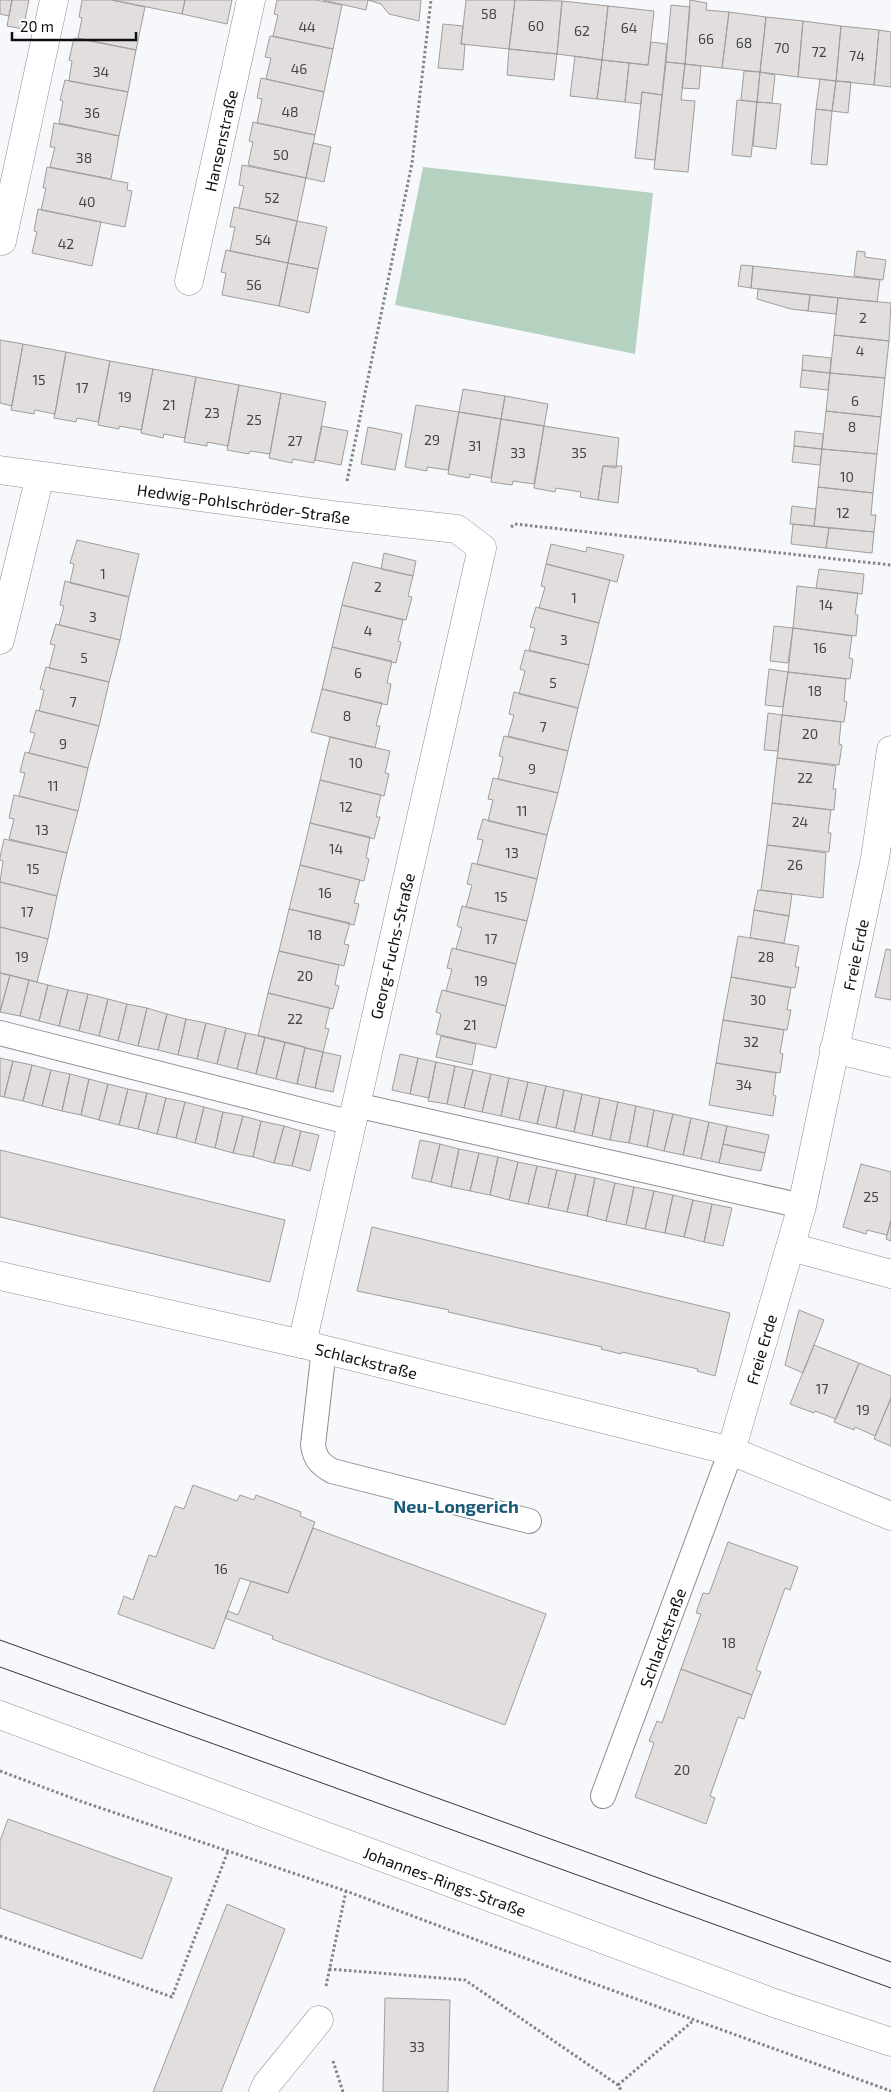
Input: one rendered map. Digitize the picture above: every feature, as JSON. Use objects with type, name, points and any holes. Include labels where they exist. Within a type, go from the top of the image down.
[{"type":"street","points":[[2,241],[54,0]]},
{"type":"street","name":"Hansenstraße","points":[[189,281],[251,0]]},
{"type":"street","name":"Hedwig-Pohlschröder-Straße","points":[[0,470],[340,516],[457,529],[482,548]]},
{"type":"street","points":[[0,640],[40,476]]},
{"type":"street","name":"Georg-Fuchs-Straße","points":[[313,1347],[354,1114],[482,548]]},
{"type":"street","name":"Freie Erde","points":[[731,1451],[802,1206],[834,1049],[883,859],[891,750]]},
{"type":"street","points":[[834,1049],[891,1064]]},
{"type":"street","points":[[791,1247],[891,1274]]},
{"type":"street","name":"Schlackstraße","points":[[0,1276],[313,1347],[731,1451],[891,1516]]},
{"type":"street","name":"Johannes-Rings-Straße","points":[[0,1715],[764,2000],[891,2042]]},
{"type":"street","points":[[263,2092],[267,2084],[319,2020]]},
{"type":"lane","points":[[0,1033],[354,1114],[802,1206]]},
{"type":"lane","points":[[313,1347],[313,1445],[314,1457],[321,1464],[332,1471],[529,1521]]},
{"type":"lane","name":"Schlackstraße","points":[[603,1796],[731,1451]]},
{"type":"path","points":[[340,516],[412,163],[431,0]]},
{"type":"path","points":[[482,548],[514,524],[891,565]]},
{"type":"path","points":[[0,1771],[346,1891],[891,2091]]},
{"type":"path","points":[[0,1936],[172,1997],[228,1851]]},
{"type":"path","points":[[329,1969],[465,1980],[618,2085],[622,2092]]},
{"type":"path","points":[[618,2085],[694,2020]]},
{"type":"green space","points":[[423,167],[653,193],[635,354],[395,305]]},
{"type":"building","points":[[0,0],[12,0],[9,16],[0,14]]},
{"type":"building","points":[[12,0],[29,0],[23,29],[7,26]]},
{"type":"building","points":[[82,0],[112,0],[145,7],[136,50],[78,38],[82,18],[79,17]]},
{"type":"building","points":[[112,0],[185,0],[182,14]]},
{"type":"building","points":[[185,0],[232,0],[227,24],[182,14]]},
{"type":"building","points":[[277,0],[316,0],[342,5],[333,49],[273,36],[278,15],[274,14]]},
{"type":"building","points":[[323,0],[368,0],[366,10]]},
{"type":"building","points":[[368,0],[421,0],[419,21],[389,14],[381,4]]},
{"type":"building","points":[[466,0],[515,0],[509,49],[461,44]]},
{"type":"building","points":[[515,0],[562,1],[557,54],[509,49]]},
{"type":"building","points":[[690,0],[707,3],[706,10],[729,12],[722,68],[685,64]]},
{"type":"building","points":[[562,1],[608,6],[602,60],[557,54]]},
{"type":"building","points":[[671,5],[690,7],[685,64],[666,62]]},
{"type":"building","points":[[608,6],[654,11],[648,65],[602,60]]},
{"type":"building","points":[[729,12],[766,17],[760,72],[722,68]]},
{"type":"building","points":[[766,17],[803,21],[798,77],[760,72]]},
{"type":"building","points":[[803,21],[841,26],[836,81],[798,77]]},
{"type":"building","points":[[443,24],[463,26],[461,44],[465,44],[463,70],[438,68]]},
{"type":"building","points":[[841,26],[879,30],[874,85],[836,81]]},
{"type":"building","points":[[879,30],[891,32],[891,87],[874,85]]},
{"type":"building","points":[[270,36],[333,49],[324,92],[266,79],[271,58],[265,57]]},
{"type":"building","points":[[74,38],[136,50],[128,92],[69,81],[72,61],[69,60]]},
{"type":"building","points":[[651,42],[667,44],[662,95],[642,92],[641,104],[625,102],[629,63],[648,65]]},
{"type":"building","points":[[509,49],[557,54],[554,80],[507,75]]},
{"type":"building","points":[[575,56],[602,60],[597,99],[570,96]]},
{"type":"building","points":[[602,60],[629,63],[625,102],[597,99]]},
{"type":"building","points":[[666,62],[685,64],[681,100],[695,101],[688,172],[654,169]]},
{"type":"building","points":[[685,64],[701,66],[699,89],[682,88]]},
{"type":"building","points":[[744,71],[760,72],[757,102],[741,100]]},
{"type":"building","points":[[760,72],[775,75],[772,103],[757,102]]},
{"type":"building","points":[[261,78],[324,92],[315,135],[257,123],[262,99],[257,98]]},
{"type":"building","points":[[820,79],[836,81],[832,111],[816,109]]},
{"type":"building","points":[[65,80],[128,92],[119,136],[59,123],[63,101],[60,100]]},
{"type":"building","points":[[836,81],[851,82],[848,113],[832,111]]},
{"type":"building","points":[[642,92],[662,95],[655,160],[635,158]]},
{"type":"building","points":[[737,100],[757,102],[751,157],[732,155]]},
{"type":"building","points":[[757,102],[781,104],[776,149],[753,146]]},
{"type":"building","points":[[816,109],[832,111],[827,165],[811,164]]},
{"type":"building","points":[[253,122],[315,135],[306,178],[248,165],[253,142],[249,141]]},
{"type":"building","points":[[54,123],[119,136],[111,179],[50,167],[55,147],[50,147]]},
{"type":"building","points":[[313,143],[331,147],[324,182],[306,178]]},
{"type":"building","points":[[242,165],[306,178],[297,221],[239,208],[244,186],[239,185]]},
{"type":"building","points":[[47,167],[128,183],[127,190],[132,191],[125,227],[41,210],[46,188],[43,188]]},
{"type":"building","points":[[234,207],[297,221],[288,263],[230,251],[235,227],[230,227]]},
{"type":"building","points":[[38,209],[101,222],[92,266],[32,253],[37,232],[34,231]]},
{"type":"building","points":[[297,221],[327,227],[318,269],[288,263]]},
{"type":"building","points":[[226,250],[288,263],[279,306],[222,295],[226,273],[221,272]]},
{"type":"building","points":[[857,251],[865,252],[865,257],[886,260],[883,280],[854,276]]},
{"type":"building","points":[[288,263],[318,269],[309,313],[279,306]]},
{"type":"building","points":[[741,265],[753,266],[751,288],[738,286]]},
{"type":"building","points":[[753,266],[880,280],[877,302],[751,288]]},
{"type":"building","points":[[758,289],[810,295],[808,311],[791,309],[757,299]]},
{"type":"building","points":[[810,295],[838,298],[836,314],[808,311]]},
{"type":"building","points":[[838,298],[891,303],[889,341],[834,335]]},
{"type":"building","points":[[834,335],[889,341],[885,378],[830,373]]},
{"type":"building","points":[[0,340],[23,344],[12,406],[0,403]]},
{"type":"building","points":[[23,344],[66,352],[55,414],[35,410],[34,414],[11,410]]},
{"type":"building","points":[[66,352],[110,361],[98,422],[77,418],[76,422],[54,418]]},
{"type":"building","points":[[803,355],[831,358],[830,373],[802,370]]},
{"type":"building","points":[[110,361],[153,369],[141,430],[119,426],[119,429],[98,425]]},
{"type":"building","points":[[153,369],[196,377],[185,438],[164,434],[163,438],[141,433]]},
{"type":"building","points":[[802,370],[830,373],[828,390],[800,387]]},
{"type":"building","points":[[830,373],[885,378],[881,417],[826,411]]},
{"type":"building","points":[[196,377],[239,385],[228,446],[207,442],[207,446],[184,442]]},
{"type":"building","points":[[239,385],[281,393],[270,454],[250,451],[249,454],[227,450]]},
{"type":"building","points":[[463,389],[505,396],[501,419],[459,412]]},
{"type":"building","points":[[281,393],[326,402],[314,463],[293,459],[292,463],[269,458]]},
{"type":"building","points":[[505,396],[548,404],[544,426],[501,419]]},
{"type":"building","points":[[416,405],[459,412],[448,470],[427,467],[427,471],[405,467]]},
{"type":"building","points":[[826,411],[881,417],[877,454],[822,449]]},
{"type":"building","points":[[459,412],[501,419],[491,478],[470,474],[469,478],[448,474]]},
{"type":"building","points":[[501,419],[544,426],[534,484],[513,481],[512,485],[491,482]]},
{"type":"building","points":[[322,426],[348,431],[341,465],[315,460]]},
{"type":"building","points":[[544,426],[619,438],[616,468],[603,466],[598,500],[580,497],[581,492],[556,488],[555,492],[534,488]]},
{"type":"building","points":[[368,427],[402,434],[395,470],[361,464]]},
{"type":"building","points":[[795,431],[823,434],[822,449],[794,446]]},
{"type":"building","points":[[794,446],[822,449],[820,465],[792,462]]},
{"type":"building","points":[[822,449],[877,454],[873,493],[818,487]]},
{"type":"building","points":[[603,466],[622,466],[618,503],[598,500]]},
{"type":"building","points":[[818,487],[873,493],[871,515],[876,515],[874,532],[814,526]]},
{"type":"building","points":[[792,506],[816,509],[814,526],[790,524]]},
{"type":"building","points":[[793,524],[829,528],[826,548],[791,544]]},
{"type":"building","points":[[829,528],[874,532],[872,553],[826,548]]},
{"type":"building","points":[[77,540],[139,554],[129,597],[70,583],[74,564],[70,563]]},
{"type":"building","points":[[551,544],[586,552],[587,547],[624,555],[617,582],[546,564]]},
{"type":"building","points":[[384,553],[416,561],[413,576],[381,569]]},
{"type":"building","points":[[353,562],[413,576],[408,596],[412,597],[406,620],[342,605]]},
{"type":"building","points":[[546,564],[610,580],[599,623],[539,608],[545,587],[541,586]]},
{"type":"building","points":[[819,569],[864,574],[862,594],[816,588]]},
{"type":"building","points":[[65,581],[129,597],[120,640],[59,625],[64,606],[60,605]]},
{"type":"building","points":[[797,586],[858,593],[855,614],[858,615],[856,636],[793,628]]},
{"type":"building","points":[[342,605],[403,620],[398,641],[401,642],[396,663],[332,647]]},
{"type":"building","points":[[536,607],[599,623],[589,665],[529,650],[535,628],[530,627]]},
{"type":"building","points":[[56,624],[120,640],[109,682],[49,668],[55,645],[50,644]]},
{"type":"building","points":[[774,626],[793,628],[788,663],[770,661]]},
{"type":"building","points":[[793,628],[852,636],[849,658],[853,659],[850,679],[788,672]]},
{"type":"building","points":[[332,647],[392,661],[387,683],[391,684],[387,705],[322,689]]},
{"type":"building","points":[[525,650],[589,665],[578,708],[519,694],[525,671],[520,669]]},
{"type":"building","points":[[46,667],[109,682],[99,726],[39,711],[44,690],[40,689]]},
{"type":"building","points":[[769,669],[788,672],[783,707],[765,705]]},
{"type":"building","points":[[788,672],[846,679],[844,701],[847,702],[844,722],[782,715]]},
{"type":"building","points":[[322,689],[382,703],[376,726],[380,726],[375,748],[311,732]]},
{"type":"building","points":[[514,692],[578,708],[568,751],[508,736],[514,715],[509,714]]},
{"type":"building","points":[[36,710],[99,726],[88,768],[29,753],[35,733],[30,732]]},
{"type":"building","points":[[768,713],[782,715],[778,751],[764,750]]},
{"type":"building","points":[[782,715],[841,722],[839,744],[842,745],[839,765],[777,758]]},
{"type":"building","points":[[504,736],[568,751],[558,793],[498,779],[503,757],[499,756]]},
{"type":"building","points":[[330,737],[390,751],[385,773],[389,774],[384,796],[320,780]]},
{"type":"building","points":[[25,752],[88,768],[78,811],[19,796],[25,773],[20,772]]},
{"type":"building","points":[[777,758],[836,766],[833,789],[836,789],[834,810],[772,803]]},
{"type":"building","points":[[493,778],[558,793],[547,835],[488,821],[493,800],[488,799]]},
{"type":"building","points":[[320,780],[381,795],[376,817],[380,817],[374,839],[310,823]]},
{"type":"building","points":[[14,795],[78,811],[67,853],[9,839],[14,819],[9,818]]},
{"type":"building","points":[[772,803],[831,810],[828,833],[831,833],[829,852],[767,845]]},
{"type":"building","points":[[483,819],[547,835],[537,879],[477,864],[483,840],[477,839]]},
{"type":"building","points":[[310,823],[370,837],[366,858],[369,859],[364,881],[300,865]]},
{"type":"building","points":[[4,839],[67,853],[57,896],[0,882],[3,861],[0,860],[0,857]]},
{"type":"building","points":[[767,845],[826,853],[823,898],[761,890]]},
{"type":"building","points":[[472,863],[537,879],[527,921],[466,907],[472,885],[467,884]]},
{"type":"building","points":[[300,865],[360,880],[354,903],[359,904],[354,925],[289,909]]},
{"type":"building","points":[[0,882],[57,896],[48,939],[0,927]]},
{"type":"building","points":[[758,890],[792,894],[789,916],[754,910]]},
{"type":"building","points":[[462,906],[527,921],[516,964],[456,949],[462,928],[457,926]]},
{"type":"building","points":[[289,909],[350,923],[344,944],[349,945],[344,966],[279,951]]},
{"type":"building","points":[[754,910],[789,916],[784,943],[750,938]]},
{"type":"building","points":[[0,927],[48,939],[37,982],[0,973]]},
{"type":"building","points":[[738,936],[799,946],[795,967],[799,967],[795,988],[731,977]]},
{"type":"building","points":[[452,948],[516,964],[506,1006],[446,991],[452,969],[447,968]]},
{"type":"building","points":[[886,949],[891,950],[891,1000],[875,997]]},
{"type":"building","points":[[279,951],[339,965],[335,985],[339,986],[333,1009],[268,993]]},
{"type":"building","points":[[0,973],[10,975],[0,1012]]},
{"type":"building","points":[[10,975],[29,980],[20,1016],[0,1012]]},
{"type":"building","points":[[731,977],[791,988],[787,1010],[791,1010],[787,1030],[723,1020]]},
{"type":"building","points":[[29,980],[48,985],[39,1021],[20,1016]]},
{"type":"building","points":[[48,985],[68,990],[59,1026],[39,1021]]},
{"type":"building","points":[[68,990],[88,994],[79,1031],[59,1026]]},
{"type":"building","points":[[442,990],[506,1006],[496,1048],[436,1034],[441,1014],[436,1012]]},
{"type":"building","points":[[268,993],[330,1008],[325,1028],[329,1029],[323,1052],[258,1036]]},
{"type":"building","points":[[88,994],[108,999],[99,1036],[79,1031]]},
{"type":"building","points":[[108,999],[127,1004],[118,1041],[99,1036]]},
{"type":"building","points":[[127,1004],[147,1008],[138,1046],[118,1041]]},
{"type":"building","points":[[147,1008],[167,1014],[158,1050],[138,1046]]},
{"type":"building","points":[[167,1014],[186,1019],[178,1055],[158,1050]]},
{"type":"building","points":[[186,1019],[206,1023],[197,1059],[178,1055]]},
{"type":"building","points":[[723,1020],[784,1030],[780,1053],[783,1054],[780,1073],[716,1063]]},
{"type":"building","points":[[206,1023],[226,1028],[217,1064],[197,1059]]},
{"type":"building","points":[[226,1028],[246,1033],[237,1069],[217,1064]]},
{"type":"building","points":[[246,1033],[265,1037],[256,1074],[237,1069]]},
{"type":"building","points":[[441,1036],[476,1044],[472,1065],[436,1057]]},
{"type":"building","points":[[265,1037],[285,1042],[276,1079],[256,1074]]},
{"type":"building","points":[[285,1042],[305,1047],[297,1084],[276,1079]]},
{"type":"building","points":[[305,1048],[323,1052],[315,1088],[297,1084]]},
{"type":"building","points":[[323,1052],[341,1056],[333,1092],[315,1088]]},
{"type":"building","points":[[400,1054],[418,1058],[410,1094],[392,1090]]},
{"type":"building","points":[[0,1058],[13,1061],[4,1097],[0,1096]]},
{"type":"building","points":[[418,1058],[436,1062],[429,1098],[410,1094]]},
{"type":"building","points":[[13,1061],[32,1065],[23,1101],[4,1097]]},
{"type":"building","points":[[436,1062],[455,1066],[447,1104],[428,1101]]},
{"type":"building","points":[[716,1063],[776,1073],[773,1095],[776,1096],[773,1116],[709,1105]]},
{"type":"building","points":[[32,1065],[51,1070],[42,1106],[23,1101]]},
{"type":"building","points":[[455,1066],[473,1070],[464,1108],[447,1104]]},
{"type":"building","points":[[51,1070],[70,1074],[62,1111],[42,1106]]},
{"type":"building","points":[[473,1070],[491,1074],[482,1112],[464,1108]]},
{"type":"building","points":[[70,1074],[89,1079],[81,1115],[62,1111]]},
{"type":"building","points":[[491,1074],[509,1078],[501,1116],[482,1112]]},
{"type":"building","points":[[509,1078],[528,1082],[519,1120],[501,1116]]},
{"type":"building","points":[[89,1079],[108,1084],[99,1120],[81,1115]]},
{"type":"building","points":[[528,1082],[546,1086],[537,1124],[519,1120]]},
{"type":"building","points":[[108,1084],[128,1089],[119,1125],[99,1120]]},
{"type":"building","points":[[546,1086],[564,1090],[556,1128],[537,1124]]},
{"type":"building","points":[[128,1089],[147,1093],[138,1129],[119,1125]]},
{"type":"building","points":[[564,1090],[582,1094],[574,1132],[556,1128]]},
{"type":"building","points":[[147,1093],[166,1098],[157,1134],[138,1129]]},
{"type":"building","points":[[582,1094],[600,1098],[592,1136],[574,1132]]},
{"type":"building","points":[[166,1098],[185,1102],[176,1138],[157,1134]]},
{"type":"building","points":[[600,1098],[618,1102],[610,1140],[592,1136]]},
{"type":"building","points":[[185,1102],[204,1107],[195,1143],[176,1138]]},
{"type":"building","points":[[618,1102],[636,1106],[629,1143],[610,1140]]},
{"type":"building","points":[[636,1106],[654,1110],[647,1147],[629,1143]]},
{"type":"building","points":[[204,1107],[223,1112],[215,1148],[195,1143]]},
{"type":"building","points":[[654,1110],[673,1114],[664,1151],[647,1147]]},
{"type":"building","points":[[223,1112],[243,1116],[233,1153],[215,1148]]},
{"type":"building","points":[[673,1114],[691,1118],[683,1155],[664,1151]]},
{"type":"building","points":[[243,1116],[261,1121],[253,1157],[233,1153]]},
{"type":"building","points":[[691,1118],[709,1122],[701,1159],[683,1155]]},
{"type":"building","points":[[261,1121],[284,1126],[274,1163],[253,1157]]},
{"type":"building","points":[[709,1122],[727,1126],[719,1163],[701,1159]]},
{"type":"building","points":[[284,1126],[301,1131],[292,1166],[274,1163]]},
{"type":"building","points":[[727,1126],[769,1135],[765,1153],[723,1144]]},
{"type":"building","points":[[301,1131],[319,1135],[310,1171],[292,1166]]},
{"type":"building","points":[[420,1140],[440,1144],[431,1182],[412,1178]]},
{"type":"building","points":[[440,1144],[459,1149],[451,1187],[431,1182]]},
{"type":"building","points":[[723,1144],[765,1153],[761,1171],[719,1163]]},
{"type":"building","points":[[459,1149],[479,1153],[470,1191],[451,1187]]},
{"type":"building","points":[[0,1150],[285,1220],[270,1282],[0,1217]]},
{"type":"building","points":[[479,1153],[498,1157],[490,1195],[470,1191]]},
{"type":"building","points":[[498,1157],[518,1162],[509,1200],[490,1195]]},
{"type":"building","points":[[518,1162],[537,1166],[528,1204],[509,1200]]},
{"type":"building","points":[[861,1164],[891,1172],[891,1220],[887,1235],[867,1230],[866,1234],[843,1227]]},
{"type":"building","points":[[537,1166],[557,1170],[548,1208],[528,1204]]},
{"type":"building","points":[[557,1170],[576,1174],[567,1212],[548,1208]]},
{"type":"building","points":[[576,1174],[595,1178],[587,1216],[567,1212]]},
{"type":"building","points":[[595,1178],[615,1183],[606,1221],[587,1216]]},
{"type":"building","points":[[615,1183],[634,1187],[626,1225],[606,1221]]},
{"type":"building","points":[[634,1187],[654,1191],[645,1229],[626,1225]]},
{"type":"building","points":[[654,1191],[673,1195],[665,1233],[645,1229]]},
{"type":"building","points":[[673,1195],[693,1200],[684,1237],[665,1233]]},
{"type":"building","points":[[693,1200],[712,1204],[704,1242],[684,1237]]},
{"type":"building","points":[[712,1204],[732,1208],[723,1246],[704,1242]]},
{"type":"building","points":[[891,1220],[891,1241],[886,1239]]},
{"type":"building","points":[[372,1227],[730,1313],[715,1376],[697,1371],[698,1369],[622,1352],[621,1354],[601,1349],[602,1347],[448,1312],[449,1310],[357,1291]]},
{"type":"building","points":[[799,1310],[824,1320],[803,1373],[785,1365]]},
{"type":"building","points":[[814,1345],[859,1363],[836,1419],[790,1404]]},
{"type":"building","points":[[859,1363],[891,1376],[891,1398],[875,1436],[855,1427],[854,1430],[834,1422]]},
{"type":"building","points":[[891,1398],[891,1446],[874,1439]]},
{"type":"building","points":[[193,1485],[237,1501],[240,1495],[254,1500],[256,1495],[301,1512],[300,1516],[315,1522],[288,1593],[240,1578],[214,1649],[118,1614],[124,1596],[133,1600],[149,1555],[156,1557],[175,1506],[184,1509]]},
{"type":"building","points":[[313,1528],[546,1614],[505,1725],[272,1639],[273,1636],[225,1618],[228,1611],[238,1615],[251,1581],[288,1593]]},
{"type":"building","points":[[728,1542],[798,1567],[790,1590],[785,1588],[756,1670],[761,1672],[752,1695],[681,1669],[701,1614],[696,1613],[703,1593],[709,1594]]},
{"type":"building","points":[[681,1669],[752,1695],[744,1719],[738,1717],[710,1796],[715,1798],[706,1824],[635,1797],[654,1743],[649,1741],[657,1721],[662,1723]]},
{"type":"building","points":[[8,1819],[172,1878],[142,1959],[0,1908],[0,1841]]},
{"type":"building","points":[[227,1904],[285,1929],[221,2092],[153,2092]]},
{"type":"building","points":[[385,1998],[450,2000],[448,2092],[383,2092]]},
{"type":"tram line","points":[[0,1640],[891,1962]]},
{"type":"tram line","points":[[0,1667],[891,1988]]},
{"type":"district","name":"Neu-Longerich","points":[[456,1506]]}]
